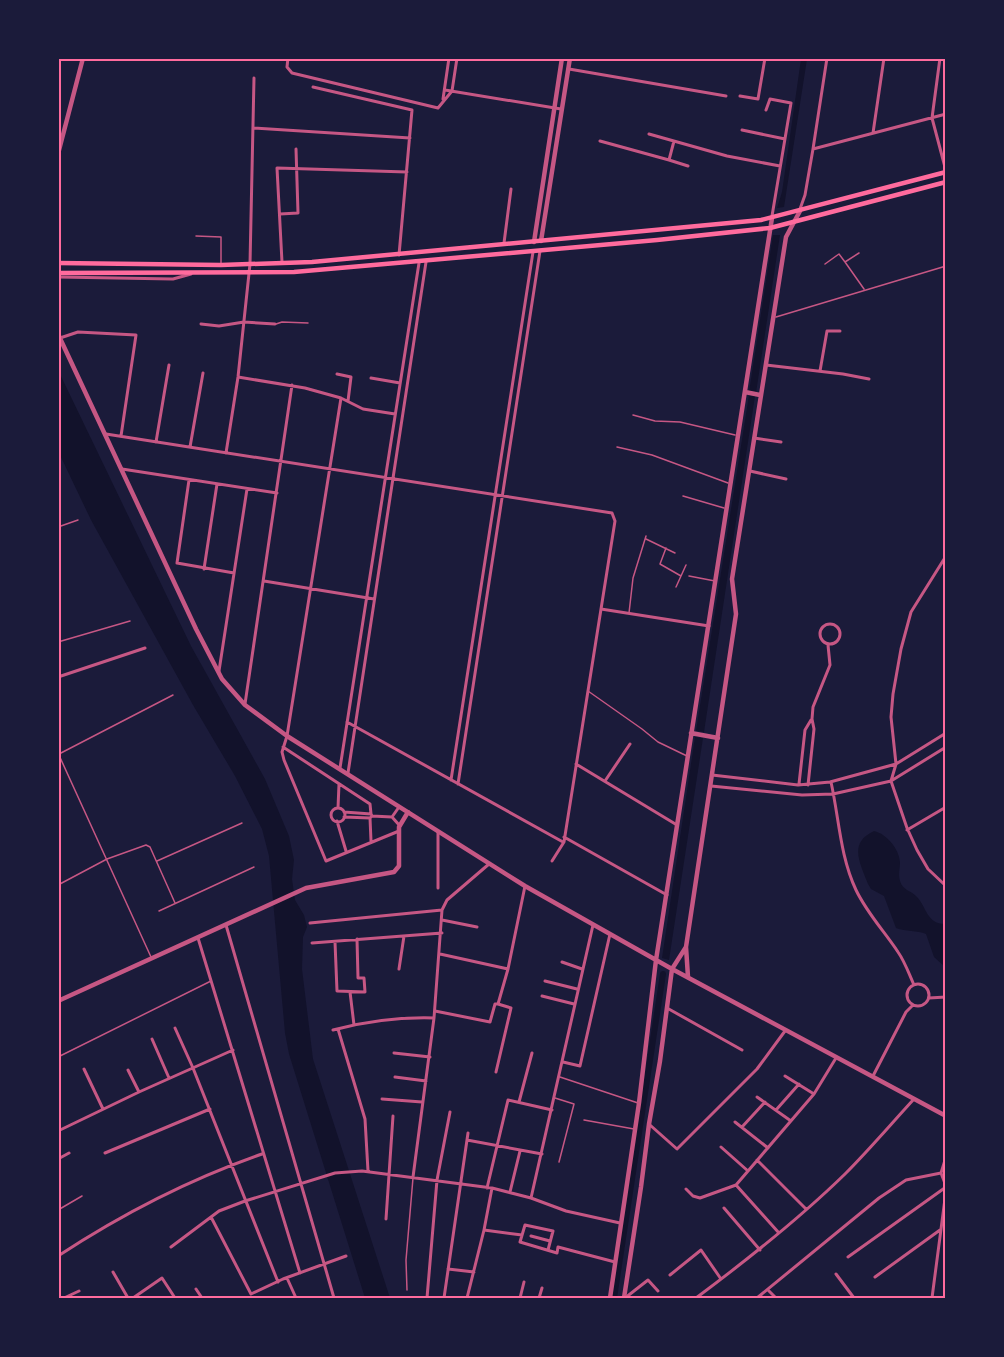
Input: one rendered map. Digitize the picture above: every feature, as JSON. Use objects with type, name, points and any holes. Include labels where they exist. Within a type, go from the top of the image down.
[{"type":"main road","points":[[58,263],[282,264],[541,242],[772,218],[945,172]]},
{"type":"main road","points":[[58,273],[192,274],[327,270],[770,228],[945,182]]},
{"type":"main road","points":[[533,252],[534,242]]},
{"type":"main road","points":[[540,251],[541,242]]},
{"type":"street","points":[[58,154],[83,58]]},
{"type":"street","points":[[288,58],[287,67],[299,75],[438,108],[452,91],[457,58]]},
{"type":"street","points":[[443,101],[449,58]]},
{"type":"street","points":[[534,242],[562,58]]},
{"type":"street","points":[[541,242],[570,58]]},
{"type":"street","points":[[740,96],[758,99],[765,58]]},
{"type":"street","points":[[688,977],[686,947],[736,614],[732,579],[754,438],[758,395],[786,237],[800,211],[805,195],[827,58]]},
{"type":"street","points":[[873,133],[884,58]]},
{"type":"street","points":[[940,58],[932,118],[945,172]]},
{"type":"street","points":[[569,69],[726,96]]},
{"type":"street","points":[[226,453],[238,376],[250,264],[254,78]]},
{"type":"street","points":[[313,87],[412,110],[399,255]]},
{"type":"street","points":[[445,90],[562,109]]},
{"type":"street","points":[[610,1299],[667,895],[791,103],[770,99],[766,110]]},
{"type":"street","points":[[813,149],[945,114]]},
{"type":"street","points":[[254,128],[410,138]]},
{"type":"street","points":[[742,130],[785,139]]},
{"type":"street","points":[[649,134],[728,156],[780,166]]},
{"type":"street","points":[[550,135],[558,135]]},
{"type":"street","points":[[600,141],[688,166]]},
{"type":"street","points":[[669,160],[674,141]]},
{"type":"street","points":[[280,214],[298,213],[296,149]]},
{"type":"street","points":[[282,264],[277,168],[407,172]]},
{"type":"street","points":[[504,245],[512,189]]},
{"type":"street","points":[[459,784],[540,251]]},
{"type":"street","points":[[451,780],[533,252]]},
{"type":"street","points":[[340,768],[419,262]]},
{"type":"street","points":[[348,773],[426,262]]},
{"type":"street","points":[[58,278],[173,279],[192,274]]},
{"type":"street","points":[[201,324],[219,326],[244,322],[275,324]]},
{"type":"street","points":[[820,371],[827,331],[840,331]]},
{"type":"street","points":[[121,436],[136,335],[78,332],[59,336],[219,674],[245,705],[287,736],[525,886],[658,961],[945,1116]]},
{"type":"street","points":[[518,350],[525,351]]},
{"type":"street","points":[[156,442],[169,365]]},
{"type":"street","points":[[765,365],[869,379]]},
{"type":"street","points":[[190,447],[203,373]]},
{"type":"street","points":[[337,374],[351,377],[348,401]]},
{"type":"street","points":[[238,376],[292,385],[341,398],[363,409],[395,414]]},
{"type":"street","points":[[370,378],[400,383]]},
{"type":"street","points":[[245,705],[292,385]]},
{"type":"street","points":[[747,393],[758,395]]},
{"type":"street","points":[[341,398],[287,736],[283,747],[284,760],[326,861],[399,828]]},
{"type":"street","points":[[104,434],[609,512],[614,515],[615,521],[564,839],[552,861]]},
{"type":"street","points":[[754,438],[781,442]]},
{"type":"street","points":[[120,469],[277,493]]},
{"type":"street","points":[[748,471],[786,479]]},
{"type":"street","points":[[189,480],[176,561],[182,565],[234,573]]},
{"type":"street","points":[[204,568],[217,484]]},
{"type":"street","points":[[219,674],[247,489]]},
{"type":"street","points":[[945,556],[930,576],[945,556]]},
{"type":"street","points":[[945,556],[911,612],[900,649],[891,717],[896,764],[891,781],[907,830],[928,869],[945,886]]},
{"type":"street","points":[[264,581],[374,599]]},
{"type":"street","points":[[601,609],[709,626]]},
{"type":"street","points":[[808,785],[814,729],[812,719],[816,697],[830,665],[828,645],[821,638],[820,632],[825,624],[832,623],[838,627],[840,634],[837,641],[828,645]]},
{"type":"street","points":[[58,676],[145,648]]},
{"type":"street","points":[[798,784],[805,730],[812,719]]},
{"type":"street","points":[[347,722],[667,895]]},
{"type":"street","points":[[712,775],[808,785],[831,782],[896,764],[945,733]]},
{"type":"street","points":[[694,734],[718,738]]},
{"type":"street","points":[[605,781],[630,744]]},
{"type":"street","points":[[283,747],[370,804],[371,841]]},
{"type":"street","points":[[711,786],[802,795],[833,794],[891,781],[945,747]]},
{"type":"street","points":[[576,764],[678,825]]},
{"type":"street","points":[[831,782],[842,848],[854,884],[872,918],[899,953],[914,985]]},
{"type":"street","points":[[339,784],[338,808],[344,815]]},
{"type":"street","points":[[907,830],[945,807]]},
{"type":"street","points":[[338,808],[331,814],[337,821],[346,852]]},
{"type":"street","points":[[392,817],[400,808]]},
{"type":"street","points":[[58,1001],[306,888],[394,872],[399,866],[399,828],[408,812]]},
{"type":"street","points":[[337,821],[344,815],[392,817]]},
{"type":"street","points":[[392,817],[399,828]]},
{"type":"street","points":[[438,832],[438,888]]},
{"type":"street","points":[[413,1177],[435,1011],[442,910],[447,900],[490,863]]},
{"type":"street","points":[[435,1011],[490,1022],[508,969],[525,886]]},
{"type":"street","points":[[310,923],[442,910]]},
{"type":"street","points":[[442,920],[477,927]]},
{"type":"street","points":[[225,924],[334,1299]]},
{"type":"street","points":[[531,1198],[593,925]]},
{"type":"street","points":[[312,943],[442,933]]},
{"type":"street","points":[[563,1062],[580,1066],[610,934]]},
{"type":"street","points":[[197,936],[300,1273]]},
{"type":"street","points":[[399,969],[404,936]]},
{"type":"street","points":[[335,942],[337,991],[364,992],[364,978],[358,978],[357,939]]},
{"type":"street","points":[[625,1299],[645,1134],[660,1061],[670,967],[686,947]]},
{"type":"street","points":[[440,954],[508,969]]},
{"type":"street","points":[[562,962],[582,969]]},
{"type":"street","points":[[545,981],[577,989]]},
{"type":"street","points":[[914,1005],[909,1000],[908,993],[914,985],[921,984],[927,988],[928,998]]},
{"type":"street","points":[[350,992],[354,1025]]},
{"type":"street","points":[[542,996],[574,1004]]},
{"type":"street","points":[[873,1076],[906,1012],[914,1005],[921,1005],[928,998],[945,997]]},
{"type":"street","points":[[496,1072],[511,1008],[498,1004]]},
{"type":"street","points":[[667,1008],[742,1050]]},
{"type":"street","points":[[333,1030],[405,1017],[434,1018]]},
{"type":"street","points":[[175,1028],[210,1109],[278,1282]]},
{"type":"street","points":[[338,1029],[365,1119],[368,1171]]},
{"type":"street","points":[[648,1124],[677,1149],[757,1069],[786,1029]]},
{"type":"street","points":[[152,1038],[169,1078]]},
{"type":"street","points":[[58,1131],[233,1050]]},
{"type":"street","points":[[394,1053],[430,1057]]},
{"type":"street","points":[[519,1102],[532,1053]]},
{"type":"street","points":[[686,1189],[693,1196],[700,1198],[736,1185],[814,1094],[837,1057]]},
{"type":"street","points":[[84,1069],[103,1109]]},
{"type":"street","points":[[128,1070],[139,1092]]},
{"type":"street","points":[[785,1076],[814,1094]]},
{"type":"street","points":[[395,1077],[426,1081]]},
{"type":"street","points":[[776,1110],[799,1084]]},
{"type":"street","points":[[757,1097],[791,1121]]},
{"type":"street","points":[[382,1099],[422,1102]]},
{"type":"street","points":[[696,1299],[760,1250],[845,1174],[914,1099]]},
{"type":"street","points":[[467,1299],[484,1230],[489,1188],[508,1100],[552,1110]]},
{"type":"street","points":[[742,1127],[765,1102]]},
{"type":"street","points":[[105,1153],[210,1109]]},
{"type":"street","points":[[427,1299],[437,1180],[450,1113]]},
{"type":"street","points":[[386,1219],[393,1116]]},
{"type":"street","points":[[735,1122],[768,1148]]},
{"type":"street","points":[[635,1132],[645,1134]]},
{"type":"street","points":[[444,1299],[468,1133]]},
{"type":"street","points":[[467,1140],[542,1154]]},
{"type":"street","points":[[721,1147],[748,1171]]},
{"type":"street","points":[[510,1192],[520,1150]]},
{"type":"street","points":[[58,1159],[69,1154]]},
{"type":"street","points":[[59,1256],[151,1201],[231,1165],[262,1154]]},
{"type":"street","points":[[932,1299],[945,1188],[941,1173],[945,1157]]},
{"type":"street","points":[[757,1160],[806,1209]]},
{"type":"street","points":[[171,1247],[219,1211],[335,1173],[368,1171],[510,1192],[566,1211],[620,1222]]},
{"type":"street","points":[[757,1299],[879,1198],[906,1180],[941,1173]]},
{"type":"street","points":[[736,1185],[779,1233]]},
{"type":"street","points":[[848,1257],[945,1188]]},
{"type":"street","points":[[724,1208],[760,1250]]},
{"type":"street","points":[[211,1217],[257,1299]]},
{"type":"street","points":[[548,1251],[553,1231],[525,1226],[520,1242],[548,1251],[557,1253],[558,1247],[615,1262]]},
{"type":"street","points":[[484,1230],[522,1235]]},
{"type":"street","points":[[874,1277],[940,1230]]},
{"type":"street","points":[[531,1236],[550,1241]]},
{"type":"street","points":[[670,1275],[701,1250],[721,1279]]},
{"type":"street","points":[[253,1294],[287,1278],[346,1257]]},
{"type":"street","points":[[448,1269],[474,1272]]},
{"type":"street","points":[[113,1272],[128,1299]]},
{"type":"street","points":[[836,1274],[854,1299]]},
{"type":"street","points":[[133,1299],[162,1278],[175,1299]]},
{"type":"street","points":[[287,1278],[296,1299]]},
{"type":"street","points":[[625,1299],[648,1280],[658,1291]]},
{"type":"street","points":[[520,1299],[524,1282]]},
{"type":"street","points":[[539,1299],[542,1288]]},
{"type":"street","points":[[196,1289],[202,1299]]},
{"type":"street","points":[[768,1290],[776,1299]]},
{"type":"street","points":[[64,1299],[79,1291]]},
{"type":"lane","points":[[196,236],[221,237],[221,265]]},
{"type":"lane","points":[[825,264],[839,254],[865,290]]},
{"type":"lane","points":[[846,262],[859,254]]},
{"type":"lane","points":[[772,318],[945,266]]},
{"type":"lane","points":[[275,324],[308,323]]},
{"type":"lane","points":[[633,416],[655,421],[680,422],[739,436]]},
{"type":"lane","points":[[617,447],[652,455],[731,484]]},
{"type":"lane","points":[[683,496],[728,508]]},
{"type":"lane","points":[[58,527],[78,520]]},
{"type":"lane","points":[[629,614],[633,578],[646,537],[675,553]]},
{"type":"lane","points":[[666,548],[660,564],[681,576]]},
{"type":"lane","points":[[676,587],[686,565]]},
{"type":"lane","points":[[688,576],[716,582]]},
{"type":"lane","points":[[58,642],[130,621]]},
{"type":"lane","points":[[588,691],[658,742],[688,757]]},
{"type":"lane","points":[[151,958],[59,754],[173,695]]},
{"type":"lane","points":[[156,862],[242,823]]},
{"type":"lane","points":[[58,885],[107,859],[146,845],[150,847],[175,903]]},
{"type":"lane","points":[[159,911],[254,867]]},
{"type":"lane","points":[[58,1056],[212,981]]},
{"type":"lane","points":[[559,1076],[639,1103]]},
{"type":"lane","points":[[555,1098],[574,1104],[559,1162]]},
{"type":"lane","points":[[584,1120],[635,1132]]},
{"type":"lane","points":[[407,1290],[406,1260],[413,1177]]},
{"type":"lane","points":[[58,1210],[82,1196]]},
{"type":"shaded area","points":[[801,59],[807,59],[784,207],[777,208],[782,192]]},
{"type":"shaded area","points":[[773,235],[780,235],[756,393],[749,392]]},
{"type":"shaded area","points":[[58,370],[191,646],[265,779],[289,836],[294,860],[292,879],[295,900],[304,915],[307,927],[303,937],[302,969],[313,1059],[390,1298],[365,1298],[289,1054],[285,1033],[269,856],[262,829],[235,776],[91,520],[59,453]]},
{"type":"shaded area","points":[[749,395],[755,396],[704,732],[696,731]]},
{"type":"shaded area","points":[[695,737],[703,738],[669,960],[662,958]]},
{"type":"shaded area","points":[[874,831],[888,839],[897,852],[900,862],[899,879],[903,887],[917,897],[934,921],[945,924],[945,967],[934,957],[926,934],[896,928],[884,896],[871,889],[868,884],[858,854],[861,841]]},
{"type":"waterway","points":[[614,1298],[663,974]]}]
